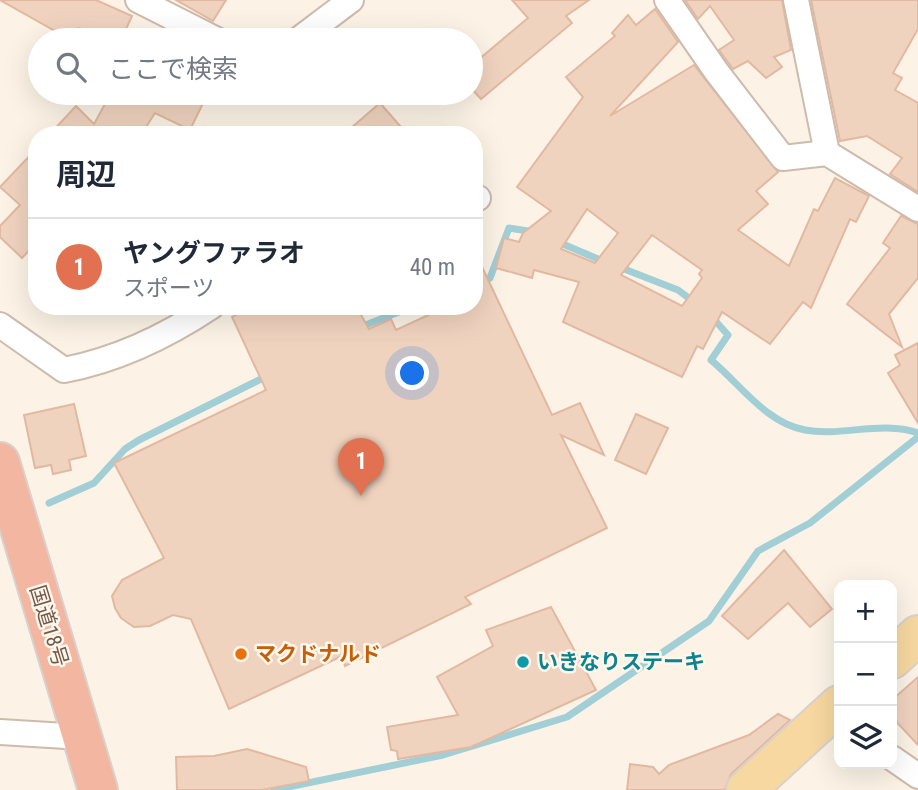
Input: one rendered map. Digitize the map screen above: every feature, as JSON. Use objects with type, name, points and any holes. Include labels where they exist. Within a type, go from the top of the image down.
[{"type":"highway","name":"国道18号","points":[[0,462],[99,790]]},
{"type":"main road","points":[[897,654],[918,635]]},
{"type":"main road","points":[[746,790],[834,717]]},
{"type":"street","points":[[138,0],[193,28]]},
{"type":"street","points":[[314,28],[351,0]]},
{"type":"street","points":[[667,0],[716,71],[783,158],[827,153],[918,209]]},
{"type":"street","points":[[796,0],[827,153]]},
{"type":"street","points":[[0,326],[64,370],[94,364],[175,331],[199,315]]},
{"type":"street","points":[[0,732],[82,737]]},
{"type":"street","points":[[897,761],[918,776]]},
{"type":"building","points":[[0,0],[96,0],[132,16],[126,28],[50,28]]},
{"type":"building","points":[[176,0],[226,0],[213,21]]},
{"type":"building","points":[[512,0],[589,0],[566,16],[572,23],[483,97],[483,56],[528,18]]},
{"type":"building","points":[[685,0],[782,0],[791,50],[774,57],[782,67],[766,78],[748,61],[733,69],[719,50],[734,40],[710,6],[698,19]]},
{"type":"building","points":[[811,0],[918,0],[918,29],[893,73],[902,78],[895,90],[918,103],[918,192],[890,174],[902,158],[867,136],[840,141]]},
{"type":"building","points":[[655,9],[678,42],[610,116],[694,65],[778,172],[756,191],[768,204],[738,230],[789,266],[814,209],[818,211],[835,178],[869,196],[856,222],[850,219],[811,308],[803,302],[770,344],[722,312],[703,349],[697,346],[682,377],[563,322],[579,282],[534,270],[532,278],[496,268],[504,238],[519,242],[523,233],[551,211],[517,187],[583,97],[566,77],[615,36],[612,33],[628,15],[636,25]],"holes":[[[587,209],[618,233],[595,263],[561,249]],[[652,235],[702,270],[699,274],[702,278],[682,306],[621,275]]]},
{"type":"building","points":[[104,105],[202,105],[192,126],[182,126],[155,113],[147,126],[57,126],[76,106],[94,124]]},
{"type":"building","points":[[378,105],[382,105],[400,126],[353,126]]},
{"type":"building","points":[[28,157],[28,252],[22,258],[0,237],[0,226],[20,205],[0,187]]},
{"type":"building","points":[[901,216],[918,224],[918,278],[889,314],[902,347],[847,304],[890,248],[883,243]]},
{"type":"building","points":[[483,269],[552,415],[580,403],[604,455],[561,435],[607,528],[465,597],[471,604],[345,666],[342,656],[229,709],[191,619],[173,615],[150,626],[134,627],[121,618],[115,608],[112,596],[122,580],[164,558],[114,463],[266,390],[232,317],[236,315],[361,315],[369,329],[391,319],[396,330],[428,315],[483,315]]},
{"type":"building","points":[[918,343],[918,423],[888,373],[900,365],[895,355]]},
{"type":"building","points":[[74,404],[86,456],[69,460],[71,470],[53,474],[51,465],[35,468],[24,415]]},
{"type":"building","points":[[636,414],[668,428],[646,474],[615,460]]},
{"type":"building","points":[[784,550],[832,609],[810,627],[788,603],[748,639],[722,616]]},
{"type":"building","name":"いきなりステーキ","points":[[551,607],[596,690],[471,747],[398,759],[397,751],[391,750],[387,727],[458,715],[437,677],[493,646],[486,630]]},
{"type":"building","points":[[918,677],[918,745],[897,722],[897,696]]},
{"type":"building","points":[[778,714],[790,720],[731,774],[725,790],[627,790],[630,764],[653,767],[659,774],[669,765],[749,735]]},
{"type":"building","points":[[247,749],[306,767],[309,781],[262,790],[177,790],[176,757],[214,756]]},
{"type":"waterway","points":[[483,281],[490,278],[509,228],[534,232]]},
{"type":"waterway","points":[[558,242],[605,262]]},
{"type":"waterway","points":[[619,267],[678,290],[694,302]]},
{"type":"waterway","points":[[358,328],[391,315]]},
{"type":"waterway","points":[[711,316],[728,335],[711,360],[754,401],[778,419],[791,426],[819,432],[890,428],[918,433]]},
{"type":"waterway","points":[[49,503],[94,483],[125,449],[139,440],[267,376]]},
{"type":"waterway","points":[[274,790],[443,755],[567,717],[709,621],[758,551],[810,523],[918,437]]},
{"type":"place","name":"ヤングファラオ","points":[[361,496]]},
{"type":"place","name":"マクドナルド","points":[[241,654]]},
{"type":"place","name":"いきなりステーキ","points":[[523,662]]}]
